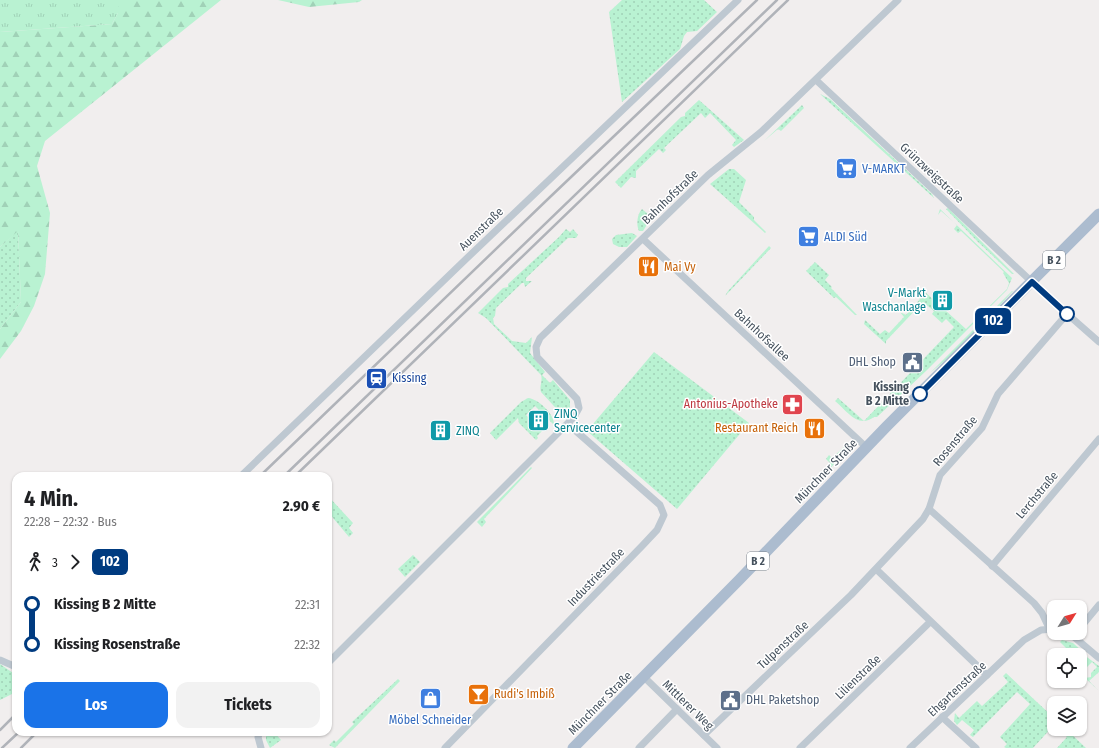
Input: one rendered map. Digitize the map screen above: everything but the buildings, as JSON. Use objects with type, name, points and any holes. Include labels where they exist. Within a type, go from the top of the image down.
[{"type":"main road","name":"Münchner Straße","points":[[573,748],[745,575],[866,447],[1099,214]]},
{"type":"street","name":"Auenstraße","points":[[245,472],[482,243],[738,0]]},
{"type":"street","name":"Bahnhofstraße","points":[[567,424],[577,412],[579,403],[537,356],[536,347],[540,338],[708,175],[761,132],[898,0]]},
{"type":"street","name":"Grünzweigstraße","points":[[816,80],[1032,282],[1099,342]]},
{"type":"street","name":"Bahnhofsallee","points":[[643,238],[866,447]]},
{"type":"street","name":"Rosenstraße","points":[[928,508],[940,475],[982,428],[998,394],[1067,314]]},
{"type":"street","points":[[332,659],[567,424]]},
{"type":"street","name":"Industriestraße","points":[[445,748],[642,546],[661,523],[664,515],[660,505],[567,424]]},
{"type":"street","name":"Lerchstraße","points":[[992,566],[1099,439]]},
{"type":"street","points":[[928,508],[1034,604],[1047,621]]},
{"type":"street","name":"Tulpenstraße","points":[[704,735],[877,570],[923,518],[928,508]]},
{"type":"street","points":[[877,570],[987,676]]},
{"type":"street","points":[[1087,620],[1099,605]]},
{"type":"street","name":"Lilienstraße","points":[[800,748],[930,622]]},
{"type":"street","name":"Ehgartenstraße","points":[[910,748],[1018,645],[1033,634],[1047,630]]},
{"type":"street","points":[[1078,640],[1099,658]]},
{"type":"street","points":[[0,660],[12,665]]},
{"type":"street","name":"Mittlerer Weg","points":[[644,677],[676,710],[717,748]]},
{"type":"street","points":[[639,748],[676,710]]},
{"type":"street","points":[[942,718],[976,748]]},
{"type":"street","points":[[258,736],[261,748]]},
{"type":"green space","points":[[0,0],[118,0],[118,13],[112,24],[0,32]]},
{"type":"green space","points":[[118,0],[221,0],[45,141],[37,166],[50,213],[45,274],[34,306],[21,331],[0,359],[0,329],[21,302],[18,231],[0,247],[0,32],[112,24],[118,13]]},
{"type":"green space","points":[[278,0],[362,0],[359,2],[309,7]]},
{"type":"green space","points":[[622,0],[704,0],[717,12],[697,31],[687,32],[684,36],[680,49],[622,102],[609,12]]},
{"type":"green space","points":[[820,94],[830,99],[932,194],[934,198]]},
{"type":"green space","points":[[699,100],[744,140],[734,147],[732,145],[736,140],[710,113],[705,118],[701,113],[664,148],[666,150],[663,153],[659,149],[636,171],[636,178],[631,177],[621,188],[615,182],[681,117],[685,116],[685,113]]},
{"type":"green space","points":[[802,105],[804,108],[781,131],[778,129],[764,141]]},
{"type":"green space","points":[[729,169],[734,169],[746,180],[739,202],[754,217],[754,220],[766,232],[765,233],[710,184]]},
{"type":"green space","points":[[948,208],[1014,274],[1012,274],[977,241],[946,209]]},
{"type":"green space","points":[[642,209],[648,214],[648,223],[643,231],[639,231],[638,220]]},
{"type":"green space","points":[[940,209],[954,222],[941,211],[938,215]]},
{"type":"green space","points":[[957,225],[1012,278],[1007,290],[926,371],[877,417],[864,421],[954,327],[946,319],[942,323],[932,314],[934,311],[923,302],[886,341],[886,344],[864,324],[865,320],[880,334],[885,330],[889,333],[904,317],[900,312],[906,315],[920,299],[916,295],[923,288],[925,290],[924,291],[966,329],[1007,289],[1009,283],[1003,273],[1004,272],[961,231],[958,233],[954,229]]},
{"type":"green space","points":[[566,229],[570,232],[573,229],[578,235],[576,238],[568,238],[526,278],[526,281],[532,281],[525,287],[524,283],[522,283],[496,308],[495,316],[493,318],[494,324],[512,341],[526,343],[532,337],[530,353],[545,372],[542,375],[550,383],[553,380],[570,400],[570,410],[564,417],[541,392],[541,375],[486,318],[478,313],[503,288],[508,287],[508,284]]},
{"type":"green space","points":[[18,230],[21,302],[0,329],[0,247]]},
{"type":"green space","points":[[632,233],[637,236],[627,247],[619,247],[613,244],[612,239],[616,235]]},
{"type":"green space","points":[[769,246],[771,248],[725,296],[728,291]]},
{"type":"green space","points":[[815,262],[829,275],[825,280],[832,287],[831,288],[857,315],[855,315],[836,297],[834,298],[806,271]]},
{"type":"green space","points":[[1012,291],[960,348],[930,373]]},
{"type":"green space","points":[[654,352],[749,423],[677,509],[587,431]]},
{"type":"green space","points":[[528,398],[537,401],[546,408],[554,421],[554,425],[535,406],[526,415],[542,431],[537,436],[538,438],[536,440],[519,423],[518,418],[496,440],[490,433],[521,402]]},
{"type":"green space","points":[[838,398],[864,421],[858,420],[848,414],[835,401]]},
{"type":"green space","points":[[845,446],[839,459],[819,480],[817,477],[830,463],[826,459],[829,455],[832,458]]},
{"type":"green space","points":[[531,467],[532,468],[484,519],[486,522],[482,527],[477,522]]},
{"type":"green space","points":[[332,500],[353,523],[349,528],[353,533],[349,537],[332,517]]},
{"type":"green space","points":[[413,555],[420,562],[405,577],[398,569]]},
{"type":"green space","points":[[1062,640],[1073,643],[1079,648],[1066,648],[1060,642]]},
{"type":"green space","points":[[1087,657],[1099,666],[1099,672],[1089,681],[1099,691],[1087,680],[1087,678],[1091,677],[1091,673],[1097,667],[1092,662],[1087,667]]},
{"type":"green space","points":[[0,664],[12,672],[12,694],[0,700]]},
{"type":"green space","points":[[1006,673],[1047,711],[1047,733],[1033,748],[1006,748],[1004,747],[1007,744],[1000,737],[1030,704],[1017,692],[973,737],[970,735],[974,730],[962,720],[957,725],[954,721],[955,713],[959,718],[977,701],[982,706],[1008,682],[1003,676]]},
{"type":"green space","points":[[398,679],[400,681],[335,748],[329,745],[334,740],[336,742],[354,724],[352,722]]},
{"type":"green space","points":[[266,736],[278,736],[281,740],[270,748],[266,740]]},
{"type":"green space","points":[[1066,736],[1073,736],[1086,748],[1057,748],[1067,737]]},
{"type":"railway","points":[[264,472],[757,0]]},
{"type":"railway","points":[[288,472],[777,0]]},
{"type":"railway","points":[[299,472],[788,0]]},
{"type":"railway","points":[[0,730],[12,718]]},
{"type":"railway","points":[[2,748],[15,736]]},
{"type":"railway","points":[[21,748],[33,736]]},
{"type":"bus line","name":"102","points":[[920,394],[1032,282],[1067,314]]},
{"type":"place","name":"V-MARKT","points":[[847,169]]},
{"type":"place","name":"ALDI Süd","points":[[809,237]]},
{"type":"place","name":"Mai Vy","points":[[649,267]]},
{"type":"place","name":"V-Markt Waschanlage","points":[[942,300]]},
{"type":"place","name":"DHL Shop","points":[[912,362]]},
{"type":"place","name":"Kissing","points":[[377,378]]},
{"type":"place","name":"Kissing B 2 Mitte","points":[[920,394]]},
{"type":"place","name":"Antonius-Apotheke","points":[[793,404]]},
{"type":"place","name":"ZINQ Servicecenter","points":[[538,421]]},
{"type":"place","name":"Restaurant Reich","points":[[814,428]]},
{"type":"place","name":"ZINQ","points":[[440,431]]},
{"type":"place","name":"Rudi's Imbiß","points":[[478,694]]},
{"type":"place","name":"Möbel Schneider","points":[[430,699]]},
{"type":"place","name":"DHL Paketshop","points":[[730,700]]}]
